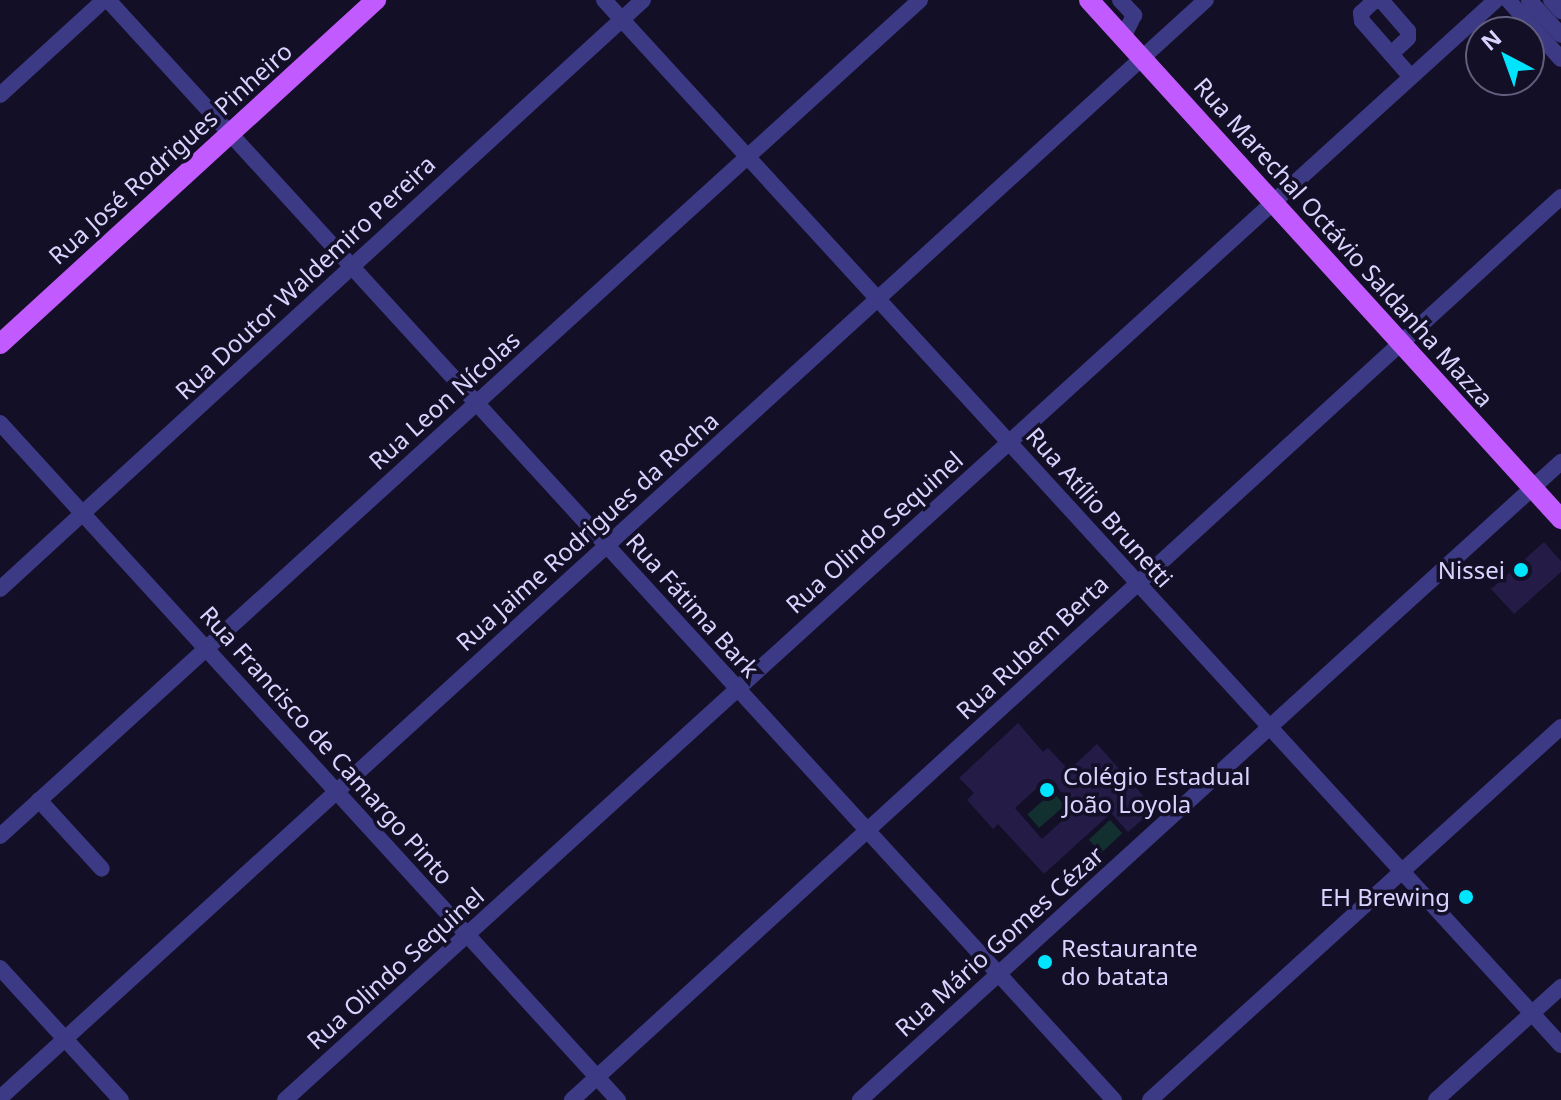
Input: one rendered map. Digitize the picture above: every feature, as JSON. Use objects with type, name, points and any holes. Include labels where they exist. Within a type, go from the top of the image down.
[{"type":"main road","name":"Rua José Rodrigues Pinheiro","points":[[0,344],[376,0]]},
{"type":"main road","name":"Rua Marechal Octávio Saldanha Mazza","points":[[1089,0],[1561,519]]},
{"type":"street","points":[[0,95],[106,0]]},
{"type":"street","name":"Rua Fátima Bark","points":[[106,0],[1114,1100]]},
{"type":"street","name":"Rua Atílio Brunetti","points":[[604,0],[1561,1045]]},
{"type":"street","name":"Rua Doutor Waldemiro Pereira","points":[[0,589],[643,0]]},
{"type":"street","name":"Rua Leon Nícolas","points":[[0,836],[920,0]]},
{"type":"street","points":[[1120,0],[1134,15],[1123,38]]},
{"type":"street","name":"Rua Jaime Rodrigues da Rocha","points":[[0,1098],[1206,0]]},
{"type":"street","name":"Rua Olindo Sequinel","points":[[285,1100],[1496,0]]},
{"type":"street","points":[[1508,0],[1561,59]]},
{"type":"street","points":[[1529,0],[1561,35]]},
{"type":"street","points":[[1551,0],[1561,11]]},
{"type":"street","points":[[1391,54],[1411,77]]},
{"type":"street","name":"Rua Rubem Berta","points":[[572,1100],[1561,197]]},
{"type":"street","name":"Rua Francisco de Camargo Pinto","points":[[0,423],[618,1100]]},
{"type":"street","name":"Rua Mário Gomes Cézar","points":[[860,1100],[1561,462]]},
{"type":"street","points":[[1150,1100],[1561,727]]},
{"type":"street","points":[[39,800],[102,869]]},
{"type":"street","points":[[0,968],[121,1100]]},
{"type":"street","points":[[1436,1100],[1561,987]]},
{"type":"green space","points":[[1053,792],[1065,806],[1039,828],[1027,814]]},
{"type":"green space","points":[[1110,820],[1122,833],[1101,853],[1089,840]]},
{"type":"building","points":[[1544,542],[1561,561],[1561,572],[1514,614],[1491,589]]},
{"type":"building","points":[[1018,723],[1043,752],[1048,748],[1069,770],[1097,744],[1155,809],[1128,832],[1111,813],[1044,874],[998,824],[993,829],[967,800],[974,793],[959,778]],"holes":[[[1048,778],[1076,808],[1042,839],[1015,808]]]},
{"type":"place","name":"Nissei","points":[[1521,570]]},
{"type":"place","name":"Colégio Estadual João Loyola","points":[[1047,790]]},
{"type":"place","name":"EH Brewing","points":[[1466,897]]},
{"type":"place","name":"Restaurante do batata","points":[[1045,962]]}]
